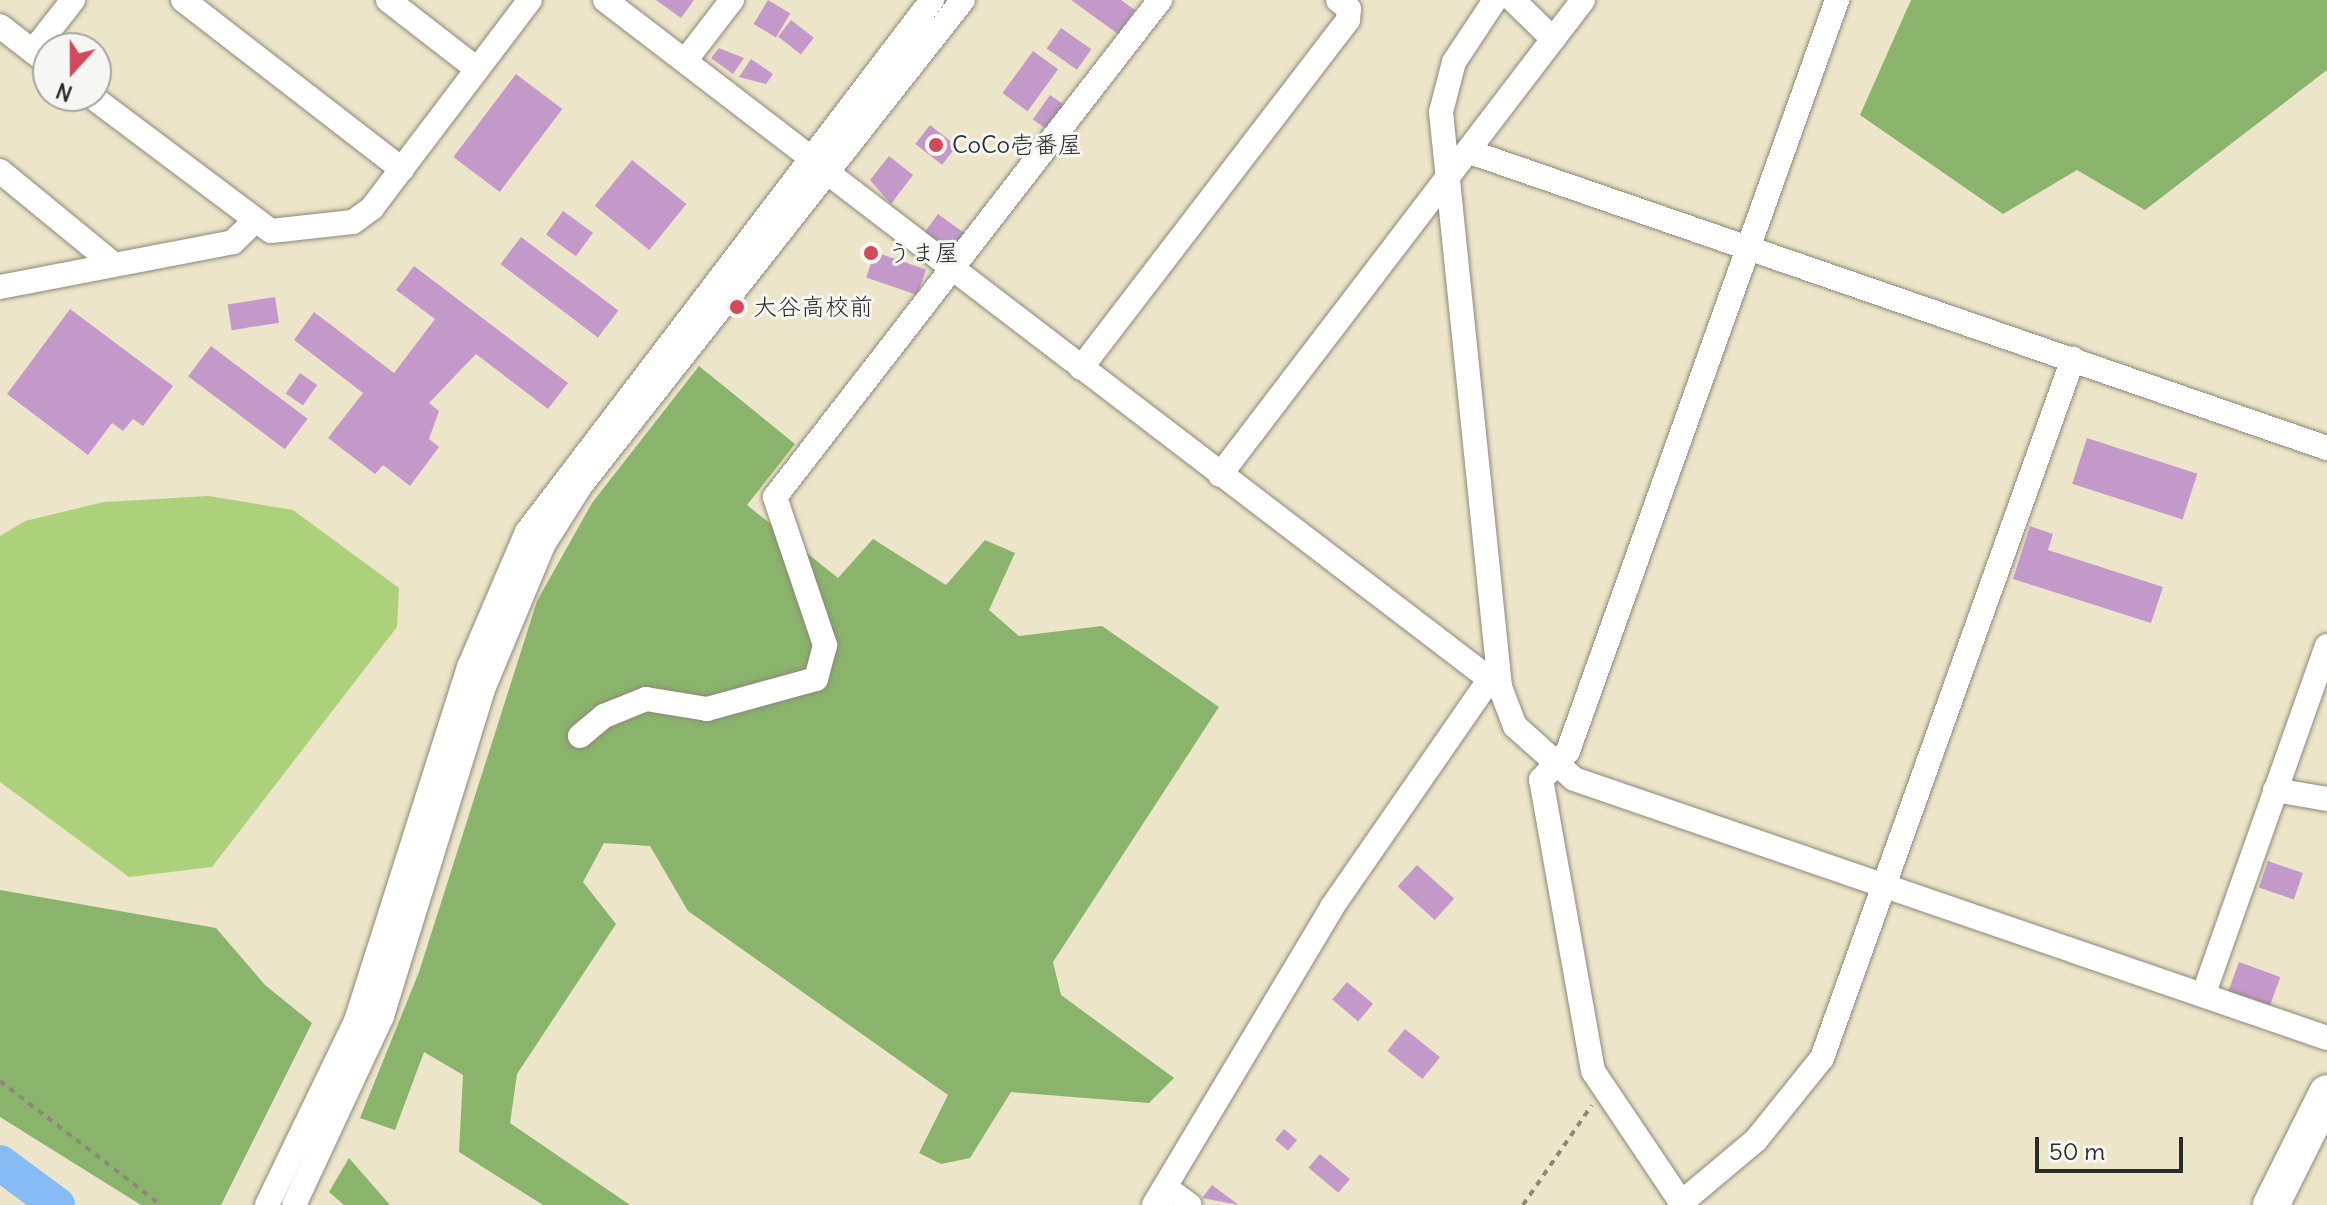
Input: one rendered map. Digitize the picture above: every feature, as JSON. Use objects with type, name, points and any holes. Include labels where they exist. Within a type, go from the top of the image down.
[{"type":"highway","points":[[2271,1205],[2326,1099]]},
{"type":"street","points":[[54,32],[73,0]]},
{"type":"street","points":[[183,0],[402,169]]},
{"type":"street","points":[[388,0],[477,69]]},
{"type":"street","points":[[112,112],[255,221],[278,233],[353,222],[402,169],[530,0]]},
{"type":"street","points":[[605,0],[1494,684]]},
{"type":"street","points":[[685,61],[732,0]]},
{"type":"street","points":[[294,1205],[382,1016],[484,687],[543,545],[581,485],[820,166],[932,0]]},
{"type":"street","points":[[267,1205],[356,1021],[469,667],[527,532],[820,166],[963,0]]},
{"type":"street","points":[[580,736],[604,716],[646,699],[707,709],[816,679],[825,645],[775,497],[1160,0]]},
{"type":"street","points":[[1081,368],[1348,20],[1349,9],[1338,0]]},
{"type":"street","points":[[1495,0],[1462,48],[1444,93],[1448,185],[1494,684],[1515,726],[1552,764],[1574,779],[2204,993],[2327,1038]]},
{"type":"street","points":[[1513,0],[1553,39]]},
{"type":"street","points":[[1220,475],[1473,153],[1583,0]]},
{"type":"street","points":[[1837,0],[1750,251],[1568,751],[1552,764],[1541,780],[1549,837],[1600,1092],[1682,1204],[1756,1140],[1822,1058],[2073,359]]},
{"type":"street","points":[[0,26],[32,51]]},
{"type":"street","points":[[1473,153],[2327,448]]},
{"type":"street","points":[[0,171],[112,263]]},
{"type":"street","points":[[0,287],[233,242],[255,221]]},
{"type":"street","points":[[2204,993],[2327,646]]},
{"type":"street","points":[[1189,1205],[1160,1196],[1332,907],[1494,684]]},
{"type":"street","points":[[2275,790],[2327,799]]},
{"type":"path","points":[[0,1081],[161,1205]]},
{"type":"path","points":[[1523,1205],[1600,1092]]},
{"type":"green space","points":[[1911,0],[2327,0],[2327,70],[2145,210],[2077,170],[2003,214],[1860,115]]},
{"type":"green space","points":[[699,366],[795,444],[747,505],[838,578],[873,539],[946,585],[985,540],[1015,553],[989,610],[1019,636],[1102,626],[1219,707],[1053,962],[1061,995],[1174,1078],[1149,1103],[1011,1092],[970,1158],[941,1164],[919,1153],[948,1095],[688,911],[650,846],[604,843],[583,882],[616,924],[517,1074],[510,1123],[630,1205],[543,1205],[459,1152],[463,1075],[424,1052],[395,1130],[360,1118],[419,972],[537,601],[592,503]]},
{"type":"green space","points":[[209,496],[293,510],[399,588],[397,627],[212,867],[129,877],[0,782],[0,536],[25,521],[104,502]]},
{"type":"green space","points":[[0,890],[216,928],[265,985],[312,1023],[221,1205],[141,1205],[0,1117]]},
{"type":"green space","points":[[349,1158],[390,1205],[344,1205],[329,1192]]},
{"type":"building","points":[[656,0],[694,0],[681,18]]},
{"type":"building","points":[[768,0],[790,13],[776,37],[754,24]]},
{"type":"building","points":[[1071,0],[1121,0],[1135,10],[1118,34]]},
{"type":"building","points":[[791,20],[814,38],[801,54],[778,37]]},
{"type":"building","points":[[1061,28],[1091,49],[1077,70],[1047,48]]},
{"type":"building","points":[[719,48],[744,58],[733,74],[711,58]]},
{"type":"building","points":[[1033,51],[1058,69],[1028,111],[1002,93]]},
{"type":"building","points":[[751,59],[773,74],[766,84],[739,77]]},
{"type":"building","points":[[516,74],[562,109],[500,192],[453,157]]},
{"type":"building","points":[[1050,95],[1067,107],[1050,132],[1033,120]]},
{"type":"building","name":"CoCo壱番屋","points":[[930,125],[957,146],[942,165],[915,144]]},
{"type":"building","points":[[889,156],[913,175],[891,204],[870,180]]},
{"type":"building","points":[[632,160],[686,204],[649,250],[595,206]]},
{"type":"building","points":[[563,211],[593,233],[576,256],[546,234]]},
{"type":"building","points":[[938,214],[964,233],[949,253],[923,234]]},
{"type":"building","points":[[521,237],[618,310],[598,338],[501,264]]},
{"type":"building","points":[[875,252],[926,270],[917,295],[866,278]]},
{"type":"building","points":[[414,266],[568,383],[548,409],[476,354],[429,403],[439,411],[429,439],[439,447],[410,486],[383,465],[375,474],[328,438],[363,393],[294,340],[314,312],[394,373],[435,319],[396,290]]},
{"type":"building","points":[[275,297],[279,323],[232,330],[228,305]]},
{"type":"building","points":[[70,309],[173,386],[143,426],[133,419],[123,431],[112,423],[88,455],[7,394]]},
{"type":"building","points":[[211,346],[308,419],[285,449],[188,376]]},
{"type":"building","points":[[300,373],[317,385],[303,406],[286,393]]},
{"type":"building","points":[[2087,438],[2197,474],[2182,519],[2072,484]]},
{"type":"building","points":[[2030,526],[2053,534],[2048,550],[2163,587],[2151,623],[2013,579]]},
{"type":"building","points":[[2268,861],[2303,873],[2294,900],[2259,887]]},
{"type":"building","points":[[1417,865],[1454,898],[1435,920],[1398,887]]},
{"type":"building","points":[[2239,962],[2280,977],[2270,1006],[2228,991]]},
{"type":"building","points":[[1347,982],[1373,1004],[1358,1021],[1332,1000]]},
{"type":"building","points":[[1405,1029],[1440,1057],[1422,1079],[1387,1051]]},
{"type":"building","points":[[1284,1129],[1297,1140],[1288,1151],[1275,1140]]},
{"type":"building","points":[[1320,1154],[1350,1179],[1338,1193],[1308,1168]]},
{"type":"building","points":[[1212,1185],[1239,1205],[1202,1198]]},
{"type":"waterway","points":[[0,1163],[57,1205]]},
{"type":"place","name":"CoCo壱番屋","points":[[936,145]]},
{"type":"place","name":"うま屋","points":[[871,253]]},
{"type":"place","name":"大谷高校前","points":[[737,307]]}]
